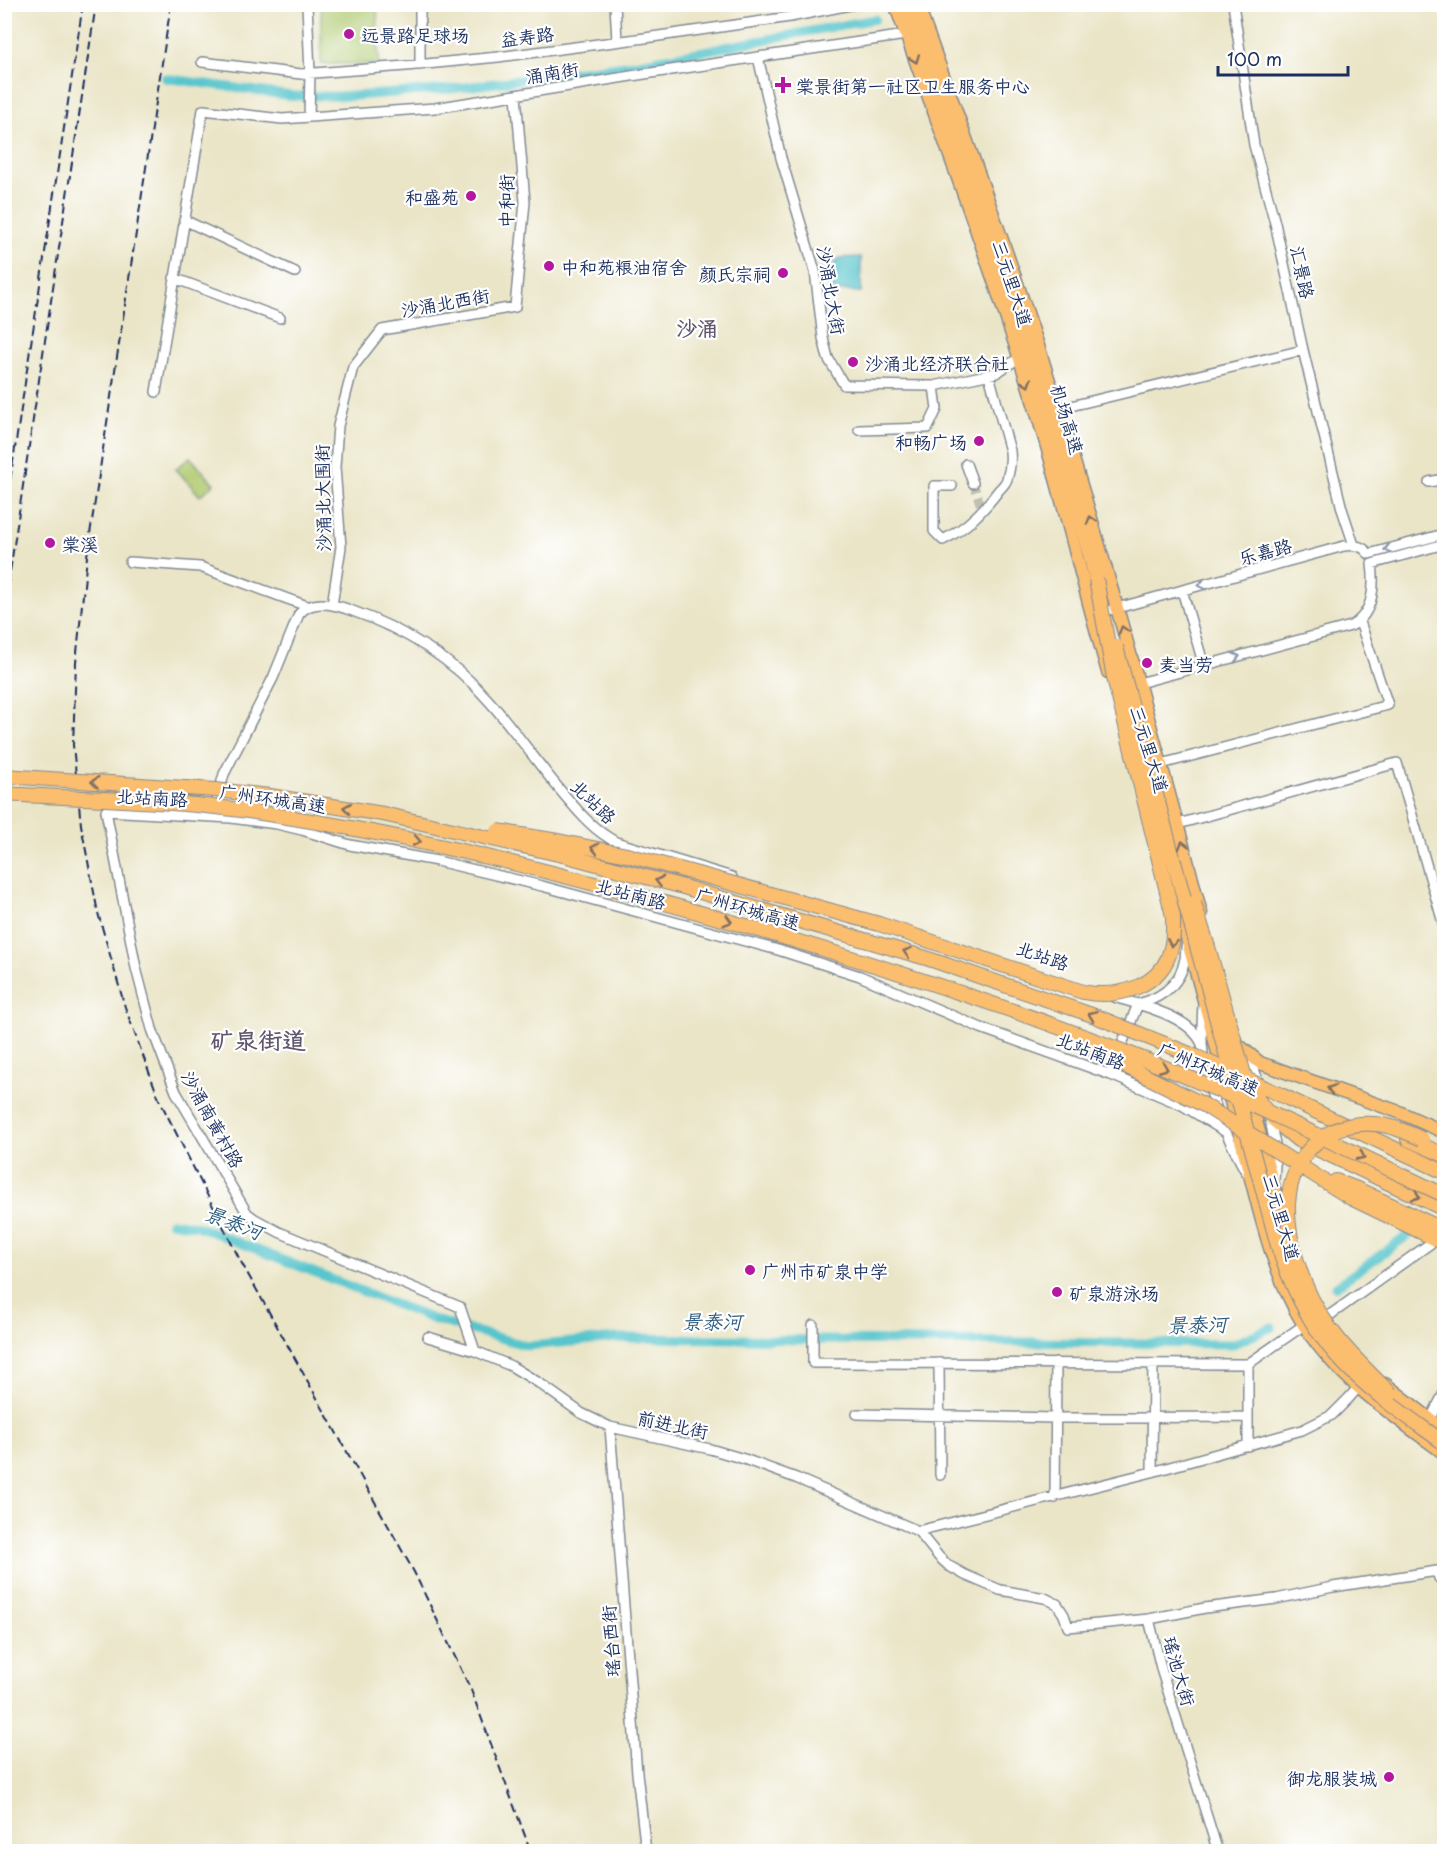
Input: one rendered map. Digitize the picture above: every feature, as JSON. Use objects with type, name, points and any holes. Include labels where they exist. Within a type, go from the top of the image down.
[{"type":"highway","name":"机场高速","points":[[906,4],[986,226],[1070,484],[1095,580],[1125,677],[1173,852]]},
{"type":"highway","points":[[383,814],[558,841],[627,855],[879,924],[1076,990],[1105,995],[1123,993],[1146,983],[1162,967],[1172,948],[1173,924],[1114,678],[1095,580]]},
{"type":"highway","name":"广州环城高速","points":[[4,776],[216,790],[270,796],[383,814],[519,844],[612,868],[828,928],[926,958],[1095,1016],[1197,1057],[1444,1172]]},
{"type":"highway","name":"广州环城高速","points":[[4,794],[214,807],[266,813],[441,846],[683,908],[971,996],[1071,1031],[1187,1077],[1444,1195]]},
{"type":"highway","points":[[1173,852],[1206,939],[1244,1074],[1252,1091],[1267,1112],[1298,1140],[1444,1209]]},
{"type":"highway","points":[[1173,852],[1278,1246],[1293,1288],[1322,1338],[1345,1365],[1371,1388],[1444,1442]]},
{"type":"highway","points":[[971,996],[1096,1051],[1204,1104],[1351,1198],[1438,1243]]},
{"type":"highway","points":[[1281,1095],[1444,1155]]},
{"type":"highway","points":[[1444,1149],[1409,1133],[1383,1125],[1359,1125],[1338,1129],[1314,1144],[1301,1160],[1291,1186],[1288,1212],[1291,1239],[1302,1275],[1312,1301],[1327,1325],[1352,1355],[1398,1401],[1444,1442]]},
{"type":"highway","points":[[1308,1171],[1357,1189],[1444,1230]]},
{"type":"main road","name":"三元里大道","points":[[895,4],[971,212],[1051,461],[1095,580],[1117,608],[1178,824],[1273,1190],[1296,1265],[1309,1297],[1323,1320],[1352,1353],[1376,1376],[1444,1430]]},
{"type":"main road","name":"三元里大道","points":[[916,4],[991,210],[1058,409],[1095,580],[1091,616],[1186,936],[1253,1186],[1280,1276],[1304,1326],[1322,1349],[1358,1387],[1444,1453]]},
{"type":"main road","points":[[1236,1043],[1260,1063],[1399,1112],[1444,1132]]},
{"type":"street","points":[[307,4],[309,117]]},
{"type":"street","points":[[420,4],[420,65]]},
{"type":"street","points":[[615,4],[617,41]]},
{"type":"street","name":"益寿路","points":[[202,62],[301,74],[420,65],[790,17],[855,4]]},
{"type":"street","name":"汇景路","points":[[1233,4],[1254,145],[1275,223],[1342,509],[1354,545]]},
{"type":"street","name":"涌南街","points":[[184,220],[203,110],[282,119],[435,108],[906,35]]},
{"type":"street","name":"沙涌北大街","points":[[758,57],[781,158],[815,271],[823,338],[828,358],[844,385],[934,386],[996,373],[1019,358]]},
{"type":"street","name":"中和街","points":[[515,307],[525,202],[516,95]]},
{"type":"street","points":[[156,392],[184,220],[295,272]]},
{"type":"street","points":[[174,278],[280,318]]},
{"type":"street","name":"沙涌北西街","points":[[382,330],[515,307]]},
{"type":"street","name":"沙涌北大围街","points":[[332,605],[341,547],[335,467],[338,426],[352,367],[382,330]]},
{"type":"street","points":[[1058,409],[1304,350]]},
{"type":"street","points":[[952,486],[934,486],[934,531],[943,540],[958,532],[983,512],[1007,480],[1011,463],[1010,451],[989,375]]},
{"type":"street","points":[[860,430],[928,428],[937,409],[934,386]]},
{"type":"street","points":[[966,464],[973,483]]},
{"type":"street","points":[[1430,482],[1444,479]]},
{"type":"street","points":[[1370,559],[1444,534]]},
{"type":"street","points":[[1370,559],[1444,544]]},
{"type":"street","points":[[1139,683],[1342,630],[1360,622],[1372,597],[1374,587],[1370,559],[1365,548],[1354,545]]},
{"type":"street","name":"乐嘉路","points":[[1091,616],[1354,545]]},
{"type":"street","points":[[130,562],[200,567],[307,606],[299,614],[273,678],[227,765],[213,817]]},
{"type":"street","points":[[1182,590],[1204,666]]},
{"type":"street","name":"北站路","points":[[307,606],[332,605],[364,615],[423,643],[455,668],[490,701],[548,777],[588,823],[616,842],[909,928],[1138,1004],[1178,1020],[1199,1036],[1202,1044]]},
{"type":"street","points":[[1161,764],[1388,705],[1360,622]]},
{"type":"street","points":[[1178,824],[1397,763],[1444,926]]},
{"type":"street","name":"北站南路","points":[[106,811],[213,817],[277,824],[350,845],[479,870],[778,950],[860,976],[981,1028],[1110,1074],[1182,1105],[1224,1131]]},
{"type":"street","name":"沙涌南黄村路","points":[[106,811],[136,968],[152,1029],[176,1092],[248,1213],[279,1232],[460,1307],[475,1351]]},
{"type":"street","points":[[1110,1074],[1138,1004],[1155,999],[1176,983],[1186,960],[1186,936]]},
{"type":"street","points":[[1203,997],[1202,1044],[1212,1091],[1224,1131],[1253,1186]]},
{"type":"street","points":[[1323,1320],[1438,1243]]},
{"type":"street","points":[[813,1326],[813,1363],[1248,1364],[1304,1326]]},
{"type":"street","name":"前进北街","points":[[428,1337],[475,1351],[524,1373],[581,1413],[610,1427],[744,1459],[796,1478],[918,1531]]},
{"type":"street","points":[[939,1363],[940,1475]]},
{"type":"street","points":[[1055,1498],[1056,1364]]},
{"type":"street","points":[[1152,1472],[1153,1364]]},
{"type":"street","points":[[1248,1364],[1248,1446]]},
{"type":"street","points":[[918,1531],[1055,1498],[1302,1430],[1322,1421],[1339,1408],[1364,1381],[1376,1376]]},
{"type":"street","points":[[1430,1420],[1444,1393]]},
{"type":"street","points":[[857,1414],[1055,1418],[1248,1418]]},
{"type":"street","name":"瑶台西街","points":[[610,1427],[636,1761],[646,1851]]},
{"type":"street","name":"瑶池大街","points":[[918,1531],[939,1557],[965,1575],[1000,1590],[1045,1598],[1057,1604],[1068,1627],[1149,1619],[1218,1851]]},
{"type":"street","points":[[1149,1619],[1437,1571],[1439,1578],[1444,1577]]},
{"type":"green space","name":"远景路足球场","points":[[321,5],[377,5],[379,64],[321,64]]},
{"type":"green space","points":[[190,457],[214,484],[200,496],[176,469]]},
{"type":"water","points":[[861,257],[861,292],[830,290],[828,269],[840,258]]},
{"type":"waterway","points":[[165,78],[292,96],[353,96],[451,89],[634,64],[875,19]]},
{"type":"waterway","name":"景泰河","points":[[171,1222],[197,1226],[435,1320],[528,1346],[616,1338],[1233,1344],[1272,1327]]},
{"type":"waterway","name":"景泰河","points":[[1335,1287],[1410,1234]]},
{"type":"tunnel","points":[[973,483],[983,512]]},
{"type":"railway","points":[[4,520],[83,4]]},
{"type":"railway","points":[[4,611],[96,4]]},
{"type":"railway","points":[[171,4],[88,547],[76,662],[73,745],[81,825],[98,913],[125,1007],[159,1099],[240,1260],[414,1572],[471,1690],[531,1852]]},
{"type":"place","name":"远景路足球场","points":[[349,34]]},
{"type":"place","name":"棠景街第一社区卫生服务中心","points":[[783,85]]},
{"type":"place","name":"和盛苑","points":[[471,196]]},
{"type":"place","name":"中和苑粮油宿舍","points":[[549,266]]},
{"type":"place","name":"颜氏宗祠","points":[[783,273]]},
{"type":"place","name":"沙涌北经济联合社","points":[[853,362]]},
{"type":"place","name":"和畅广场","points":[[979,441]]},
{"type":"place","name":"棠溪","points":[[50,543]]},
{"type":"place","name":"麦当劳","points":[[1147,663]]},
{"type":"place","name":"广州市矿泉中学","points":[[750,1270]]},
{"type":"place","name":"矿泉游泳场","points":[[1057,1292]]},
{"type":"place","name":"御龙服装城","points":[[1389,1777]]},
{"type":"district","name":"沙涌","points":[[697,327]]},
{"type":"district","name":"矿泉街道","points":[[258,1039]]}]
